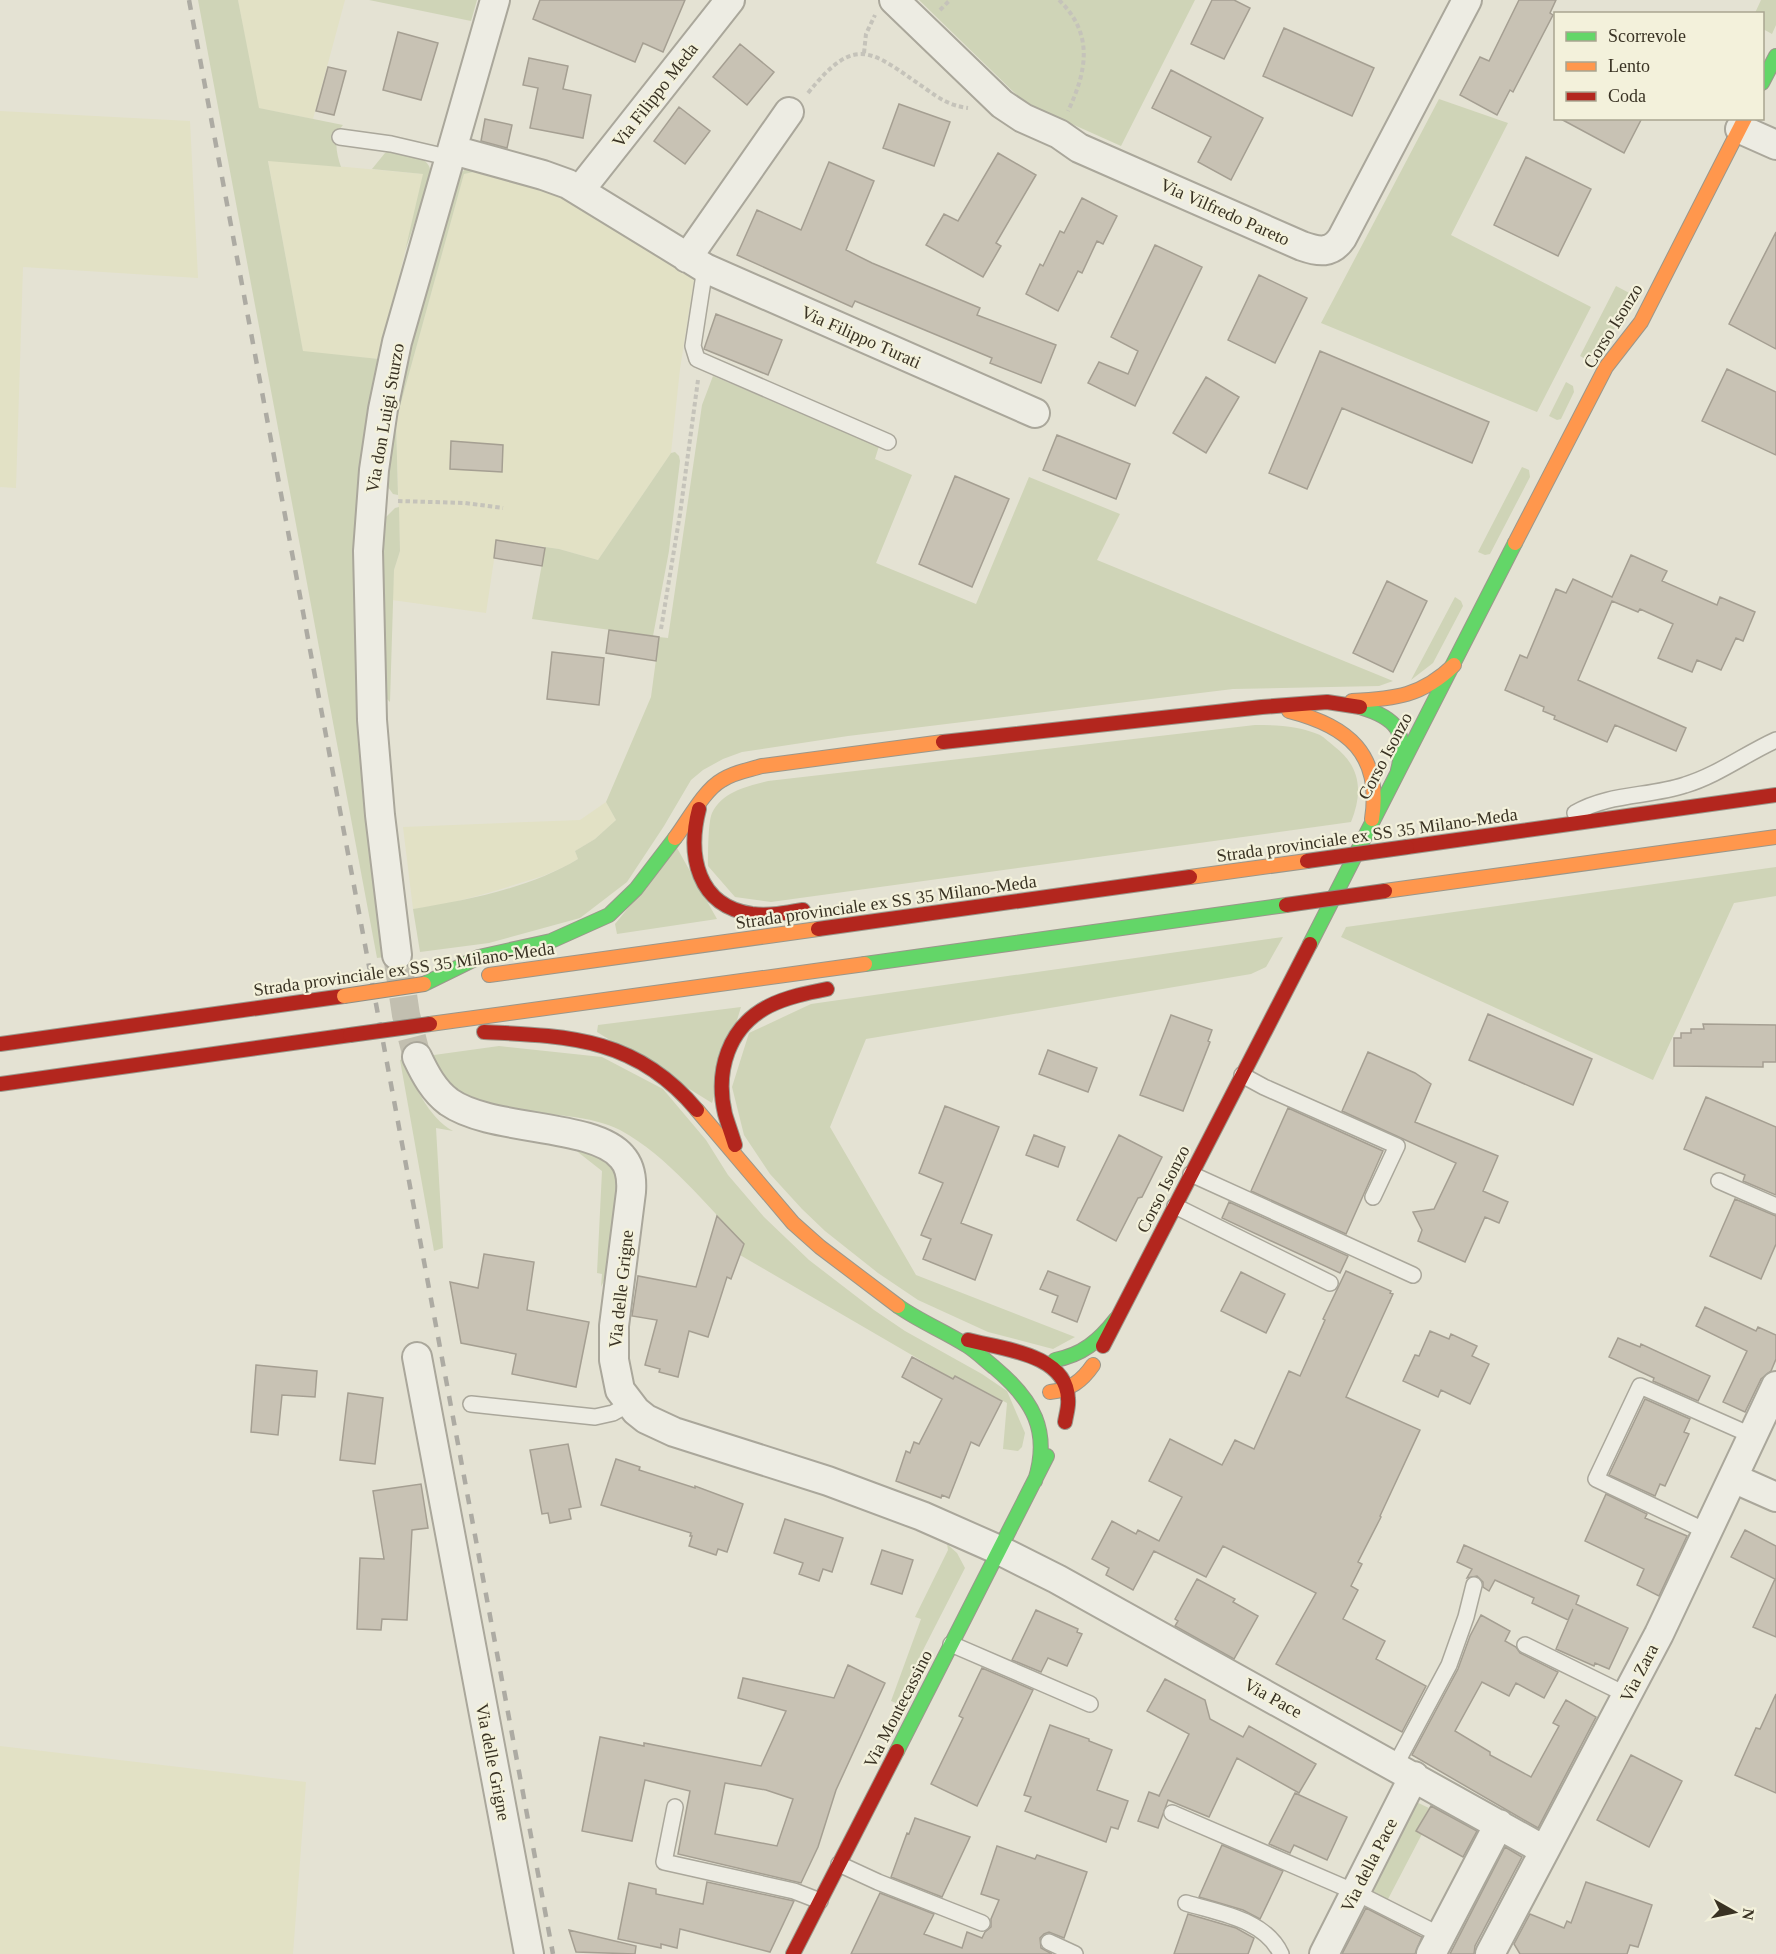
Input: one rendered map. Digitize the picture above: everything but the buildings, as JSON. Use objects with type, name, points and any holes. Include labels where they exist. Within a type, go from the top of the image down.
[{"type":"main road","points":[[1764,79],[1776,56]]},
{"type":"main road","name":"Corso Isonzo","points":[[1035,1481],[1372,819],[1454,665],[1606,367],[1641,322],[1743,124]]},
{"type":"main road","points":[[424,984],[479,957],[551,941],[609,915],[636,889],[709,791],[721,780],[739,772],[762,766],[1249,707],[1378,700],[1416,693],[1431,686],[1454,665]]},
{"type":"main road","points":[[1337,702],[1357,705],[1386,717],[1397,726],[1404,744],[1398,770]]},
{"type":"main road","points":[[1249,707],[1304,714],[1324,721],[1358,746],[1367,759],[1376,793],[1372,819]]},
{"type":"main road","points":[[1348,737],[1380,747],[1397,747],[1418,734]]},
{"type":"main road","points":[[709,791],[696,817],[692,840],[694,865],[708,890],[718,900],[741,912],[770,914],[816,909]]},
{"type":"main road","name":"Strada provinciale ex SS 35 Milano-Meda","points":[[0,1044],[1776,795]]},
{"type":"main road","points":[[0,1084],[1776,837]]},
{"type":"main road","points":[[890,904],[942,912]]},
{"type":"main road","points":[[898,972],[950,951]]},
{"type":"main road","points":[[753,1178],[735,1145],[721,1097],[723,1061],[729,1044],[740,1028],[755,1013],[778,1000],[802,992],[846,986]]},
{"type":"main road","points":[[430,1024],[460,1026],[497,1034],[553,1035],[596,1043],[629,1055],[661,1075],[684,1094],[793,1223],[848,1270],[905,1311],[968,1346],[997,1369],[1024,1396],[1040,1431],[1042,1450],[1035,1481]]},
{"type":"main road","points":[[1038,1359],[1058,1360],[1082,1352],[1105,1335],[1116,1319]]},
{"type":"main road","points":[[938,1328],[985,1345],[1038,1359],[1054,1367],[1063,1375],[1069,1389],[1068,1410],[1060,1432]]},
{"type":"main road","points":[[997,1369],[1027,1387],[1049,1392],[1069,1389],[1078,1383],[1093,1365]]},
{"type":"main road","name":"Via Montecassino","points":[[793,1954],[1035,1481]]},
{"type":"street","name":"Via don Luigi Sturzo","points":[[397,955],[380,815],[372,720],[368,551],[370,501],[377,440],[395,353],[495,0]]},
{"type":"street","name":"Via Filippo Meda","points":[[580,190],[730,0]]},
{"type":"street","name":"Via Vilfredo Pareto","points":[[885,6],[1013,112],[1059,134],[1079,148],[1302,246],[1323,252],[1332,249],[1342,238],[1467,0]]},
{"type":"street","points":[[696,263],[796,105]]},
{"type":"street","points":[[1743,124],[1776,145]]},
{"type":"street","name":"Via Filippo Turati","points":[[452,154],[543,175],[580,190],[696,263],[1035,413]]},
{"type":"street","name":"Via delle Grigne","points":[[417,1058],[434,1088],[458,1108],[491,1119],[588,1138],[615,1150],[623,1157],[629,1169],[631,1192],[614,1326],[614,1360],[620,1390],[629,1404],[646,1419],[674,1432],[828,1481],[922,1516],[999,1550]]},
{"type":"street","name":"Via delle Grigne","points":[[417,1357],[529,1954]]},
{"type":"street","name":"Via Zara","points":[[1490,1954],[1627,1695],[1708,1532],[1776,1386]]},
{"type":"street","points":[[1733,1478],[1776,1497]]},
{"type":"street","name":"Via Pace","points":[[999,1550],[1057,1579],[1544,1850]]},
{"type":"street","name":"Via della Pace","points":[[1324,1954],[1355,1892],[1404,1771]]},
{"type":"street","points":[[1436,1945],[1498,1824]]},
{"type":"lane","points":[[340,137],[452,154]]},
{"type":"lane","points":[[696,263],[694,356],[700,361],[888,442]]},
{"type":"lane","points":[[1546,828],[1595,803],[1697,781],[1776,741]]},
{"type":"lane","points":[[1242,1075],[1397,1146],[1373,1197]]},
{"type":"lane","points":[[1191,1174],[1413,1275]]},
{"type":"lane","points":[[1719,1181],[1776,1206]]},
{"type":"lane","points":[[1175,1206],[1330,1283]]},
{"type":"lane","points":[[1708,1532],[1596,1479],[1640,1386],[1753,1436]]},
{"type":"lane","points":[[471,1404],[595,1417],[613,1413],[629,1404]]},
{"type":"lane","points":[[1404,1771],[1449,1665],[1466,1617],[1474,1585]]},
{"type":"lane","points":[[951,1644],[1090,1704]]},
{"type":"lane","points":[[1525,1646],[1627,1695]]},
{"type":"lane","points":[[675,1807],[664,1862],[794,1891],[820,1902]]},
{"type":"lane","points":[[1172,1813],[1355,1892],[1436,1945]]},
{"type":"lane","points":[[839,1864],[982,1923]]},
{"type":"lane","points":[[1186,1902],[1257,1928],[1269,1936],[1281,1954]]},
{"type":"lane","points":[[1048,1942],[1075,1954]]},
{"type":"path","points":[[1059,0],[1074,18],[1081,35],[1084,54],[1080,82],[1059,134]]},
{"type":"path","points":[[864,53],[866,34],[885,6]]},
{"type":"path","points":[[796,105],[836,64],[852,55],[864,53],[883,60],[954,106],[977,109],[991,95]]},
{"type":"path","points":[[661,629],[680,514],[700,361]]},
{"type":"path","points":[[370,501],[465,503],[503,507]]},
{"type":"green space","points":[[198,0],[238,0],[259,108],[343,125],[336,145],[341,167],[268,161],[303,351],[379,359],[367,420],[360,473],[355,594],[362,761],[385,957],[377,958]]},
{"type":"green space","points":[[238,0],[345,0],[313,119],[258,108]]},
{"type":"green space","points":[[369,0],[477,0],[471,21]]},
{"type":"green space","points":[[919,0],[1195,0],[1121,146],[1025,103]]},
{"type":"green space","points":[[1761,0],[1776,0],[1776,25],[1772,34],[1764,30],[1764,12],[1755,12]]},
{"type":"green space","points":[[1439,99],[1508,123],[1451,235],[1591,307],[1537,412],[1321,323]]},
{"type":"green space","points":[[0,111],[190,121],[198,278],[23,267],[16,488],[0,487]]},
{"type":"green space","points":[[393,150],[423,159],[430,168],[431,175],[405,251],[423,174],[372,169],[385,153]]},
{"type":"green space","points":[[268,160],[424,174],[379,359],[303,352]]},
{"type":"green space","points":[[467,168],[478,171],[464,174],[396,421],[398,495],[393,494],[388,487],[387,475],[399,383],[459,174]]},
{"type":"green space","points":[[478,171],[562,196],[694,280],[680,369],[671,453],[598,560],[559,549],[497,540],[486,613],[392,600],[394,570],[400,551],[396,421],[464,174]]},
{"type":"green space","points":[[1616,286],[1637,297],[1621,322],[1602,341],[1589,361],[1580,356]]},
{"type":"green space","points":[[713,376],[879,446],[875,459],[912,475],[876,563],[976,604],[1029,477],[1120,514],[1097,560],[1393,681],[1379,686],[1233,689],[848,736],[742,752],[723,759],[691,780],[627,882],[580,918],[489,943],[420,952],[413,909],[498,892],[540,878],[578,859],[575,851],[595,839],[616,820],[606,802],[651,697],[659,637],[668,638],[702,405]]},
{"type":"green space","points":[[1566,382],[1573,386],[1574,392],[1561,419],[1557,420],[1549,416]]},
{"type":"green space","points":[[675,452],[680,461],[669,551],[653,636],[532,619],[545,547],[598,560],[671,453]]},
{"type":"green space","points":[[1522,467],[1529,470],[1530,477],[1490,554],[1485,555],[1478,552]]},
{"type":"green space","points":[[399,507],[400,551],[394,570],[390,702],[384,696],[378,552],[385,518]]},
{"type":"green space","points":[[1455,597],[1461,601],[1463,606],[1433,663],[1411,680]]},
{"type":"green space","points":[[1255,725],[1288,727],[1312,732],[1322,736],[1344,755],[1355,772],[1357,781],[1357,801],[1351,822],[771,902],[735,897],[708,866],[710,823],[716,806],[736,791],[760,783]]},
{"type":"green space","points":[[606,802],[616,820],[595,839],[575,851],[578,859],[566,866],[543,876],[488,893],[447,904],[413,909],[403,827],[580,820]]},
{"type":"green space","points":[[677,848],[717,919],[617,934],[615,924]]},
{"type":"green space","points":[[1776,867],[1776,896],[1734,903],[1653,1080],[1341,937],[1346,927]]},
{"type":"green space","points":[[1283,937],[1266,967],[1251,974],[866,1039],[830,1127],[916,1275],[1075,1337],[1053,1349],[988,1332],[918,1300],[878,1273],[825,1231],[802,1209],[770,1174],[744,1135],[732,1087],[749,1033],[811,1004]]},
{"type":"green space","points":[[741,1007],[712,1103],[597,1032],[598,1025]]},
{"type":"green space","points":[[499,1046],[602,1057],[663,1089],[706,1140],[728,1175],[764,1217],[809,1260],[905,1331],[982,1374],[1007,1391],[1025,1433],[1022,1447],[1018,1451],[1003,1449],[1007,1403],[955,1376],[953,1379],[740,1255],[744,1244],[686,1182],[638,1141],[600,1122],[523,1111],[474,1099],[454,1088],[435,1066],[434,1055]]},
{"type":"green space","points":[[404,1059],[417,1090],[429,1109],[436,1118],[453,1131],[436,1128],[443,1248],[434,1251],[400,1060]]},
{"type":"green space","points":[[574,1149],[602,1158],[611,1164],[618,1180],[607,1274],[601,1287],[602,1274],[597,1273],[602,1171]]},
{"type":"green space","points":[[947,1544],[957,1553],[965,1568],[896,1703],[891,1701],[921,1619],[915,1617],[948,1550]]},
{"type":"green space","points":[[0,1746],[306,1782],[293,1954],[0,1954]]},
{"type":"green space","points":[[1412,1800],[1429,1808],[1416,1831],[1422,1834],[1387,1901],[1364,1890]]},
{"type":"tunnel","points":[[397,955],[406,1015],[417,1057]]},
{"type":"railway","points":[[189,0],[553,1954]]},
{"type":"traffic: fast","points":[[1764,79],[1776,56]]},
{"type":"traffic: fast","points":[[1310,944],[1515,543]]},
{"type":"traffic: fast","points":[[1360,707],[1383,716],[1397,728],[1401,746],[1398,770]]},
{"type":"traffic: fast","points":[[424,984],[479,957],[551,941],[609,915],[636,889],[675,838]]},
{"type":"traffic: fast","points":[[865,964],[1286,905]]},
{"type":"traffic: fast","points":[[898,1306],[970,1347],[1020,1392],[1029,1405],[1039,1432],[1041,1447],[1035,1481]]},
{"type":"traffic: fast","points":[[1055,1360],[1082,1351],[1103,1334],[1116,1319]]},
{"type":"traffic: fast","points":[[897,1751],[1047,1456]]},
{"type":"traffic: slow","points":[[1515,543],[1606,367],[1641,322],[1744,120]]},
{"type":"traffic: slow","points":[[1352,701],[1382,699],[1407,694],[1431,683],[1454,665]]},
{"type":"traffic: slow","points":[[1289,711],[1328,725],[1356,746],[1366,760],[1372,777],[1374,796],[1372,819]]},
{"type":"traffic: slow","points":[[675,838],[709,791],[722,780],[737,773],[762,766],[943,742]]},
{"type":"traffic: slow","points":[[1385,891],[1776,837]]},
{"type":"traffic: slow","points":[[1190,877],[1307,861]]},
{"type":"traffic: slow","points":[[489,975],[818,929]]},
{"type":"traffic: slow","points":[[430,1024],[865,964]]},
{"type":"traffic: slow","points":[[344,996],[424,984]]},
{"type":"traffic: slow","points":[[697,1110],[793,1223],[820,1247],[898,1306]]},
{"type":"traffic: slow","points":[[1050,1392],[1075,1384],[1093,1365]]},
{"type":"traffic: jam","points":[[943,742],[1262,707],[1327,702],[1360,707]]},
{"type":"traffic: jam","points":[[1407,847],[1776,795]]},
{"type":"traffic: jam","points":[[699,809],[694,844],[696,860],[700,876],[719,901],[733,909],[752,914],[803,910]]},
{"type":"traffic: jam","points":[[1307,861],[1407,847]]},
{"type":"traffic: jam","points":[[818,929],[1190,877]]},
{"type":"traffic: jam","points":[[1286,905],[1385,891]]},
{"type":"traffic: jam","points":[[1103,1346],[1310,944]]},
{"type":"traffic: jam","points":[[735,1145],[722,1098],[724,1066],[734,1038],[755,1015],[769,1006],[827,989]]},
{"type":"traffic: jam","points":[[0,1044],[344,996]]},
{"type":"traffic: jam","points":[[350,1035],[430,1024]]},
{"type":"traffic: jam","points":[[484,1032],[573,1039],[626,1055],[650,1068],[674,1086],[697,1110]]},
{"type":"traffic: jam","points":[[0,1084],[350,1035]]},
{"type":"traffic: jam","points":[[968,1340],[1030,1356],[1057,1372],[1065,1384],[1068,1399],[1065,1422]]},
{"type":"traffic: jam","points":[[793,1954],[897,1751]]}]
